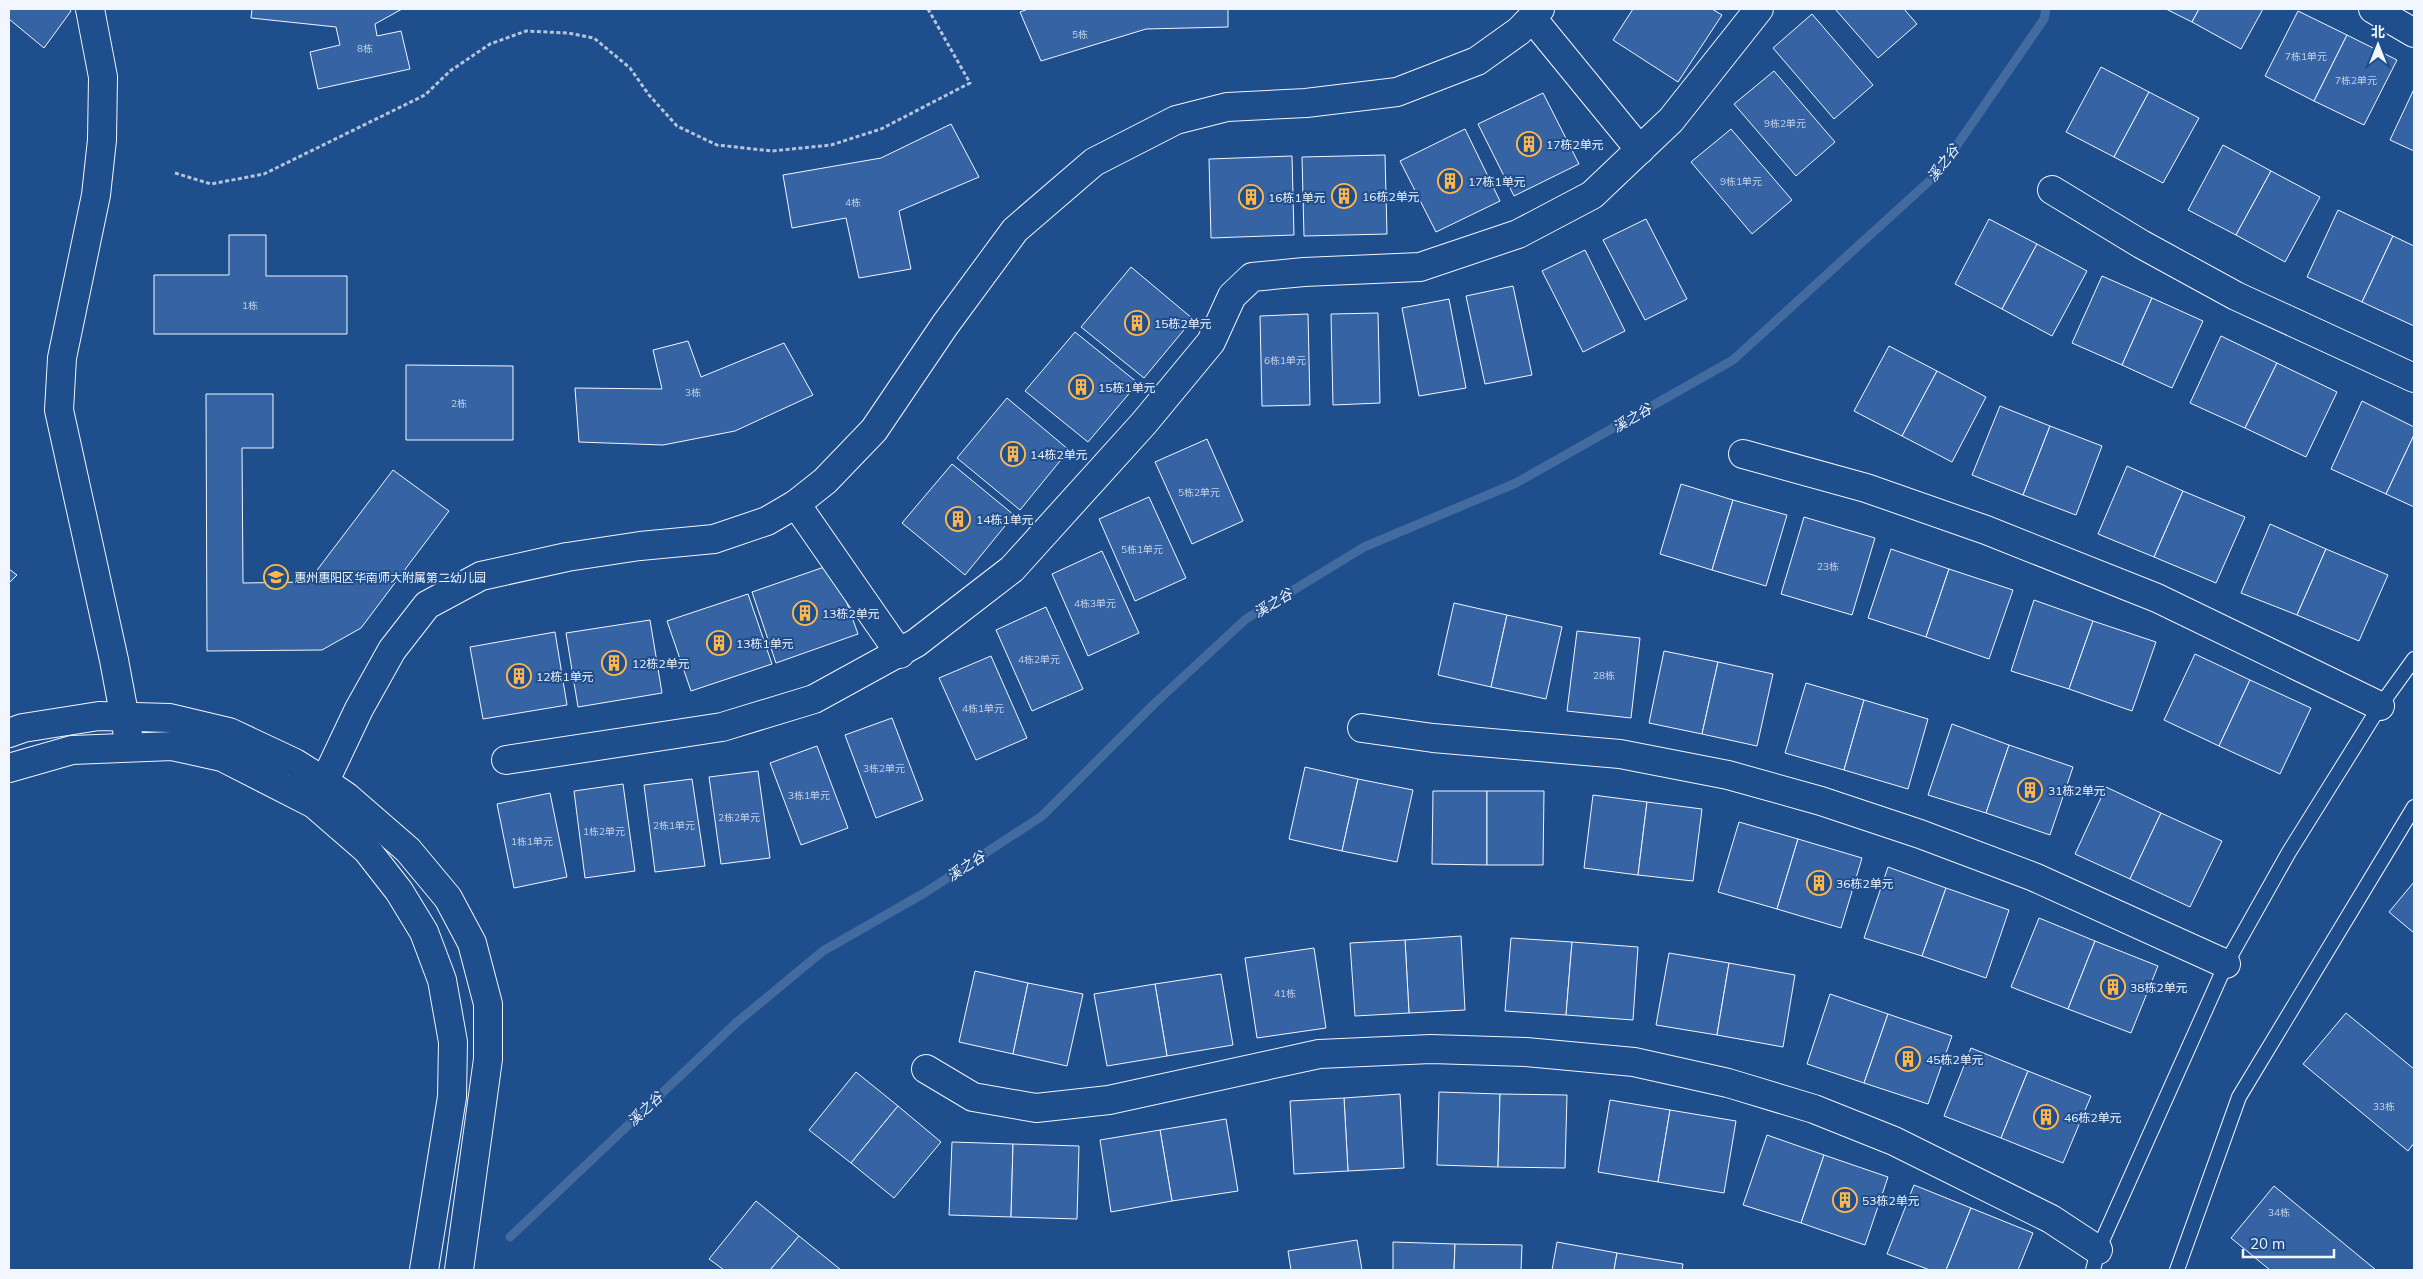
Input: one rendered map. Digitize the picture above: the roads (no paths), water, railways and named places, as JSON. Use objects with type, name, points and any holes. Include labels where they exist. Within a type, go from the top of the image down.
[{"type":"street","points":[[90,9],[103,77],[102,140],[96,195],[62,358],[59,410],[114,660],[130,748]]},
{"type":"street","points":[[506,760],[722,726],[814,699],[900,654],[916,644],[1012,568],[1144,423],[1211,342],[1232,296],[1252,277],[1304,272],[1420,267],[1518,234],[1584,200],[1592,195],[1671,120],[1759,9]]},
{"type":"street","points":[[2373,9],[2414,33]]},
{"type":"street","points":[[319,793],[359,709],[392,650],[427,605],[481,576],[567,557],[640,546],[714,539],[767,521],[796,504],[825,481],[874,430],[945,326],[1016,230],[1094,162],[1176,120],[1227,107],[1306,103],[1397,92],[1478,61],[1519,31],[1536,13],[1640,150]]},
{"type":"street","points":[[2052,190],[2141,244],[2236,296],[2414,378]]},
{"type":"street","points":[[1743,454],[1866,488],[1986,530],[2157,598],[2380,706]]},
{"type":"street","points":[[796,504],[900,654]]},
{"type":"street","points":[[9,733],[23,728],[99,716],[170,718],[230,732],[295,763],[367,850],[398,891],[424,932],[442,980],[454,1042],[452,1097],[424,1270]]},
{"type":"street","points":[[1362,728],[1433,738],[1620,754],[1728,775],[1821,802],[1920,834],[2034,877],[2226,964]]},
{"type":"street","points":[[9,768],[72,750],[172,746],[222,757],[319,793],[347,797],[408,850],[448,898],[472,943],[488,1004],[488,1059],[459,1270]]},
{"type":"street","points":[[926,1069],[973,1097],[1036,1108],[1109,1100],[1319,1054],[1430,1049],[1526,1052],[1634,1062],[1728,1084],[1795,1104],[1886,1138],[2051,1219],[2095,1260]]},
{"type":"lane","points":[[2095,1260],[2226,964],[2289,852],[2380,706],[2414,659]]},
{"type":"lane","points":[[2177,1270],[2239,1097],[2414,807]]},
{"type":"waterway","name":"溪之谷","points":[[510,1237],[736,1023],[823,951],[926,892],[1042,816],[1154,704],[1246,619],[1364,547],[1516,483],[1733,360],[1937,174],[2044,19],[2046,9]]},
{"type":"place","name":"17栋2单元","points":[[1529,144]]},
{"type":"place","name":"17栋1单元","points":[[1450,181]]},
{"type":"place","name":"16栋2单元","points":[[1344,196]]},
{"type":"place","name":"16栋1单元","points":[[1251,197]]},
{"type":"place","name":"15栋2单元","points":[[1137,323]]},
{"type":"place","name":"15栋1单元","points":[[1081,387]]},
{"type":"place","name":"14栋2单元","points":[[1013,454]]},
{"type":"place","name":"14栋1单元","points":[[958,519]]},
{"type":"place","name":"惠州惠阳区华南师大附属第二幼儿园","points":[[276,577]]},
{"type":"place","name":"13栋2单元","points":[[805,613]]},
{"type":"place","name":"13栋1单元","points":[[719,643]]},
{"type":"place","name":"12栋2单元","points":[[614,663]]},
{"type":"place","name":"12栋1单元","points":[[519,676]]},
{"type":"place","name":"31栋2单元","points":[[2030,790]]},
{"type":"place","name":"36栋2单元","points":[[1819,883]]},
{"type":"place","name":"38栋2单元","points":[[2113,987]]},
{"type":"place","name":"45栋2单元","points":[[1908,1059]]},
{"type":"place","name":"46栋2单元","points":[[2046,1117]]},
{"type":"place","name":"53栋2单元","points":[[1845,1200]]}]
